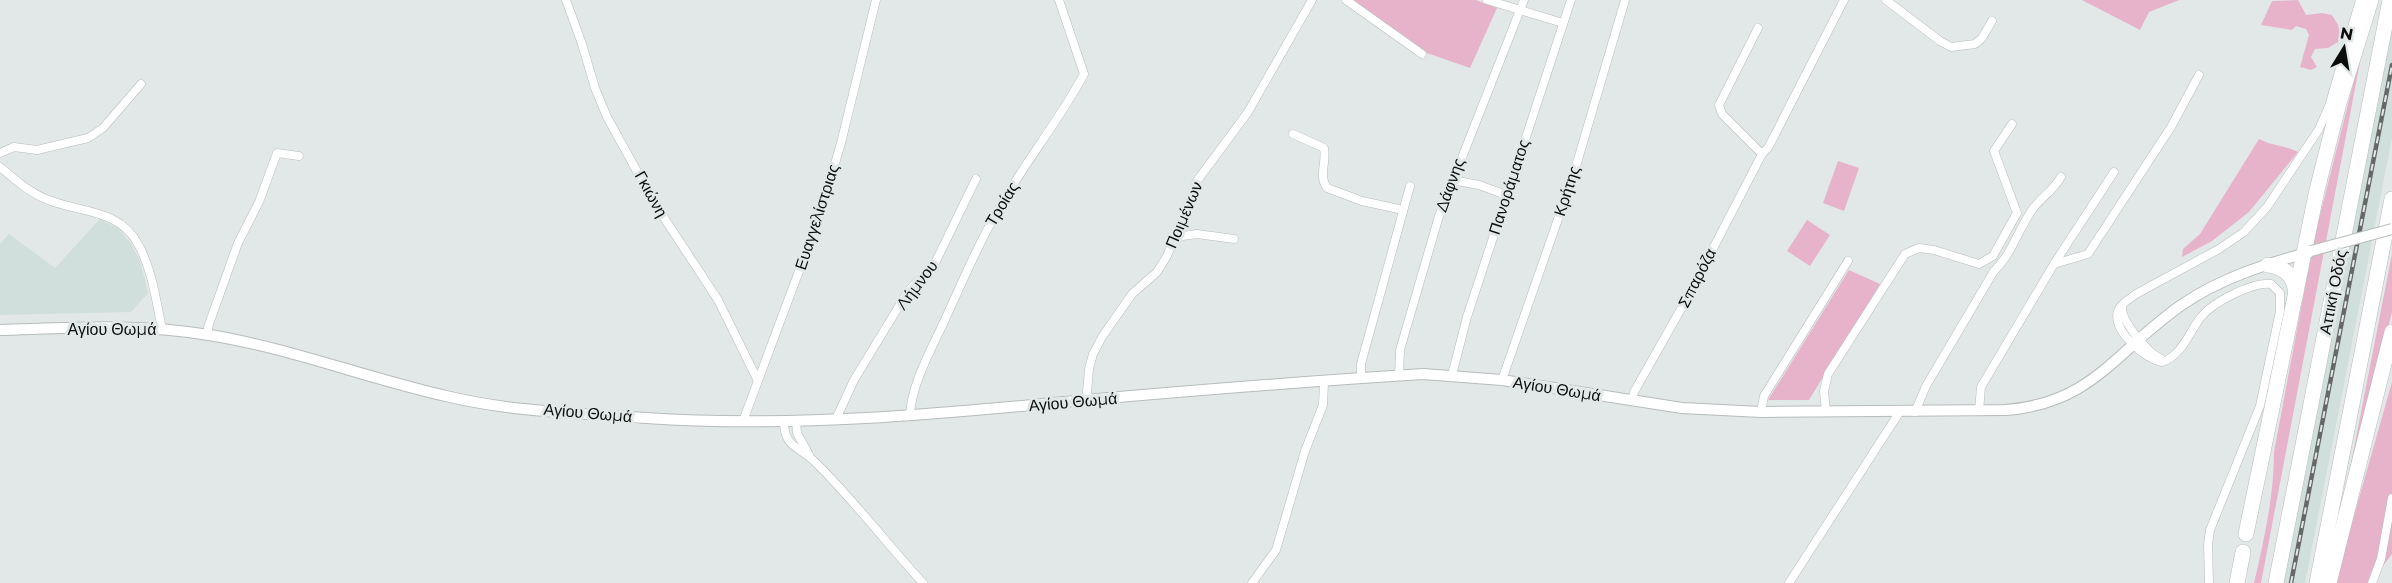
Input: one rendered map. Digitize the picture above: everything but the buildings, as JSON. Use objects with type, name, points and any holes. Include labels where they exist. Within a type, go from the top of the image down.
[{"type":"highway","points":[[2246,534],[2296,293],[2308,252],[2326,152],[2371,0]]},
{"type":"highway","name":"Αττική Οδός","points":[[2276,583],[2390,0]]},
{"type":"highway","points":[[2317,583],[2392,199]]},
{"type":"highway","points":[[2268,265],[2282,268],[2288,273],[2293,279],[2296,293]]},
{"type":"highway","points":[[2329,583],[2392,332]]},
{"type":"highway","points":[[2237,583],[2243,552]]},
{"type":"main road","name":"Αγίου Θωμά","points":[[0,330],[93,327],[162,328],[271,347],[447,397],[489,404],[657,418],[796,421],[910,416],[1399,376],[1452,375],[1502,380],[1682,408],[1761,412],[2028,409],[2065,396],[2102,374],[2136,341],[2181,305],[2229,279],[2308,252],[2392,229]]},
{"type":"street","name":"Γκιώνη","points":[[566,0],[607,117],[655,204],[718,300],[757,379]]},
{"type":"street","name":"Τροίας","points":[[910,416],[912,397],[932,347],[982,238],[1005,197],[1069,103],[1084,74],[1059,0]]},
{"type":"street","name":"Ποιμένων","points":[[1089,400],[1087,392],[1089,369],[1102,337],[1132,294],[1157,272],[1175,237],[1197,181],[1248,112],[1312,0]]},
{"type":"street","points":[[1346,0],[1422,54]]},
{"type":"street","points":[[1487,0],[1563,23]]},
{"type":"street","name":"Δάφνης","points":[[1399,376],[1400,350],[1439,216],[1524,0]]},
{"type":"street","name":"Πανοράματος","points":[[1452,375],[1467,317],[1571,0]]},
{"type":"street","name":"Κρήτης","points":[[1502,380],[1574,173],[1625,0]]},
{"type":"street","name":"Σπαρόζα","points":[[1632,400],[1634,392],[1690,293],[1762,154],[1768,148],[1844,0]]},
{"type":"street","points":[[1886,0],[1951,47],[1975,44],[1982,38],[1992,21]]},
{"type":"street","points":[[2209,583],[2210,530],[2260,406],[2280,311],[2279,290],[2271,284],[2255,286],[2211,307],[2195,325],[2173,357],[2168,360],[2156,357],[2136,341],[2125,322],[2123,304],[2244,232],[2267,207],[2319,129],[2329,106],[2360,0]]},
{"type":"street","name":"Ευαγγελίστριας","points":[[742,421],[820,215],[841,143],[875,4]]},
{"type":"street","points":[[1758,28],[1719,105],[1722,114],[1762,154]]},
{"type":"street","points":[[2054,264],[2088,254],[2170,127],[2199,75]]},
{"type":"street","points":[[0,153],[14,147],[37,150],[88,138],[103,128],[141,84]]},
{"type":"street","points":[[1826,412],[1824,391],[1828,374],[1905,254],[1919,248],[1934,250],[1979,264],[1993,256],[2017,213],[1994,151],[2012,124]]},
{"type":"street","points":[[1293,134],[1324,148],[1322,178],[1328,188],[1362,201],[1403,210]]},
{"type":"street","points":[[208,335],[208,327],[238,243],[259,202],[277,153],[299,156]]},
{"type":"street","points":[[0,167],[31,192],[47,199],[102,214],[122,224],[138,243],[150,273],[162,328]]},
{"type":"street","points":[[1979,411],[1981,387],[2054,264],[2114,172]]},
{"type":"street","points":[[1915,412],[1926,386],[1994,271],[2007,258],[2033,209],[2056,186],[2061,177]]},
{"type":"street","name":"Λήμνου","points":[[836,419],[854,380],[907,293],[936,261],[976,179]]},
{"type":"street","points":[[1452,180],[1479,185],[1506,195]]},
{"type":"street","points":[[1361,379],[1361,364],[1410,186]]},
{"type":"street","points":[[1175,237],[1197,234],[1234,239]]},
{"type":"street","points":[[1761,412],[1764,396],[1848,261]]},
{"type":"street","points":[[1252,583],[1276,550],[1305,451],[1323,405],[1324,382]]},
{"type":"street","points":[[1789,583],[1899,412]]},
{"type":"street","points":[[784,421],[786,436],[791,444],[810,456],[853,499],[923,583]]},
{"type":"street","points":[[796,421],[797,433],[810,456]]},
{"type":"street","points":[[2372,583],[2381,559],[2392,498]]},
{"type":"shaded area","points":[[1355,0],[1476,0],[1497,8],[1470,68],[1421,51],[1354,3]]},
{"type":"shaded area","points":[[2082,0],[2179,0],[2149,12],[2140,30]]},
{"type":"shaded area","points":[[2298,0],[2306,15],[2322,13],[2332,15],[2340,34],[2338,42],[2328,48],[2315,49],[2311,57],[2317,67],[2311,70],[2300,67],[2309,35],[2306,29],[2296,26],[2292,30],[2261,25],[2272,1]]},
{"type":"shaded area","points":[[2392,19],[2392,138],[2330,456],[2305,583],[2282,583]]},
{"type":"shaded area","points":[[2364,41],[2261,583],[2254,583],[2265,534],[2274,452],[2314,239]]},
{"type":"shaded area","points":[[2259,139],[2298,152],[2249,212],[2212,241],[2182,257],[2183,249],[2200,234]]},
{"type":"shaded area","points":[[1838,161],[1859,168],[1844,211],[1823,203]]},
{"type":"shaded area","points":[[100,219],[119,229],[131,244],[140,261],[148,293],[131,312],[0,315],[0,244],[9,234],[55,268]]},
{"type":"shaded area","points":[[1807,220],[1830,235],[1810,266],[1787,251]]},
{"type":"shaded area","points":[[2392,254],[2392,312],[2346,489]]},
{"type":"shaded area","points":[[1849,270],[1880,284],[1809,400],[1768,400]]},
{"type":"shaded area","points":[[2392,382],[2392,554],[2370,583],[2335,583]]},
{"type":"railway","points":[[2291,583],[2392,65]]}]
